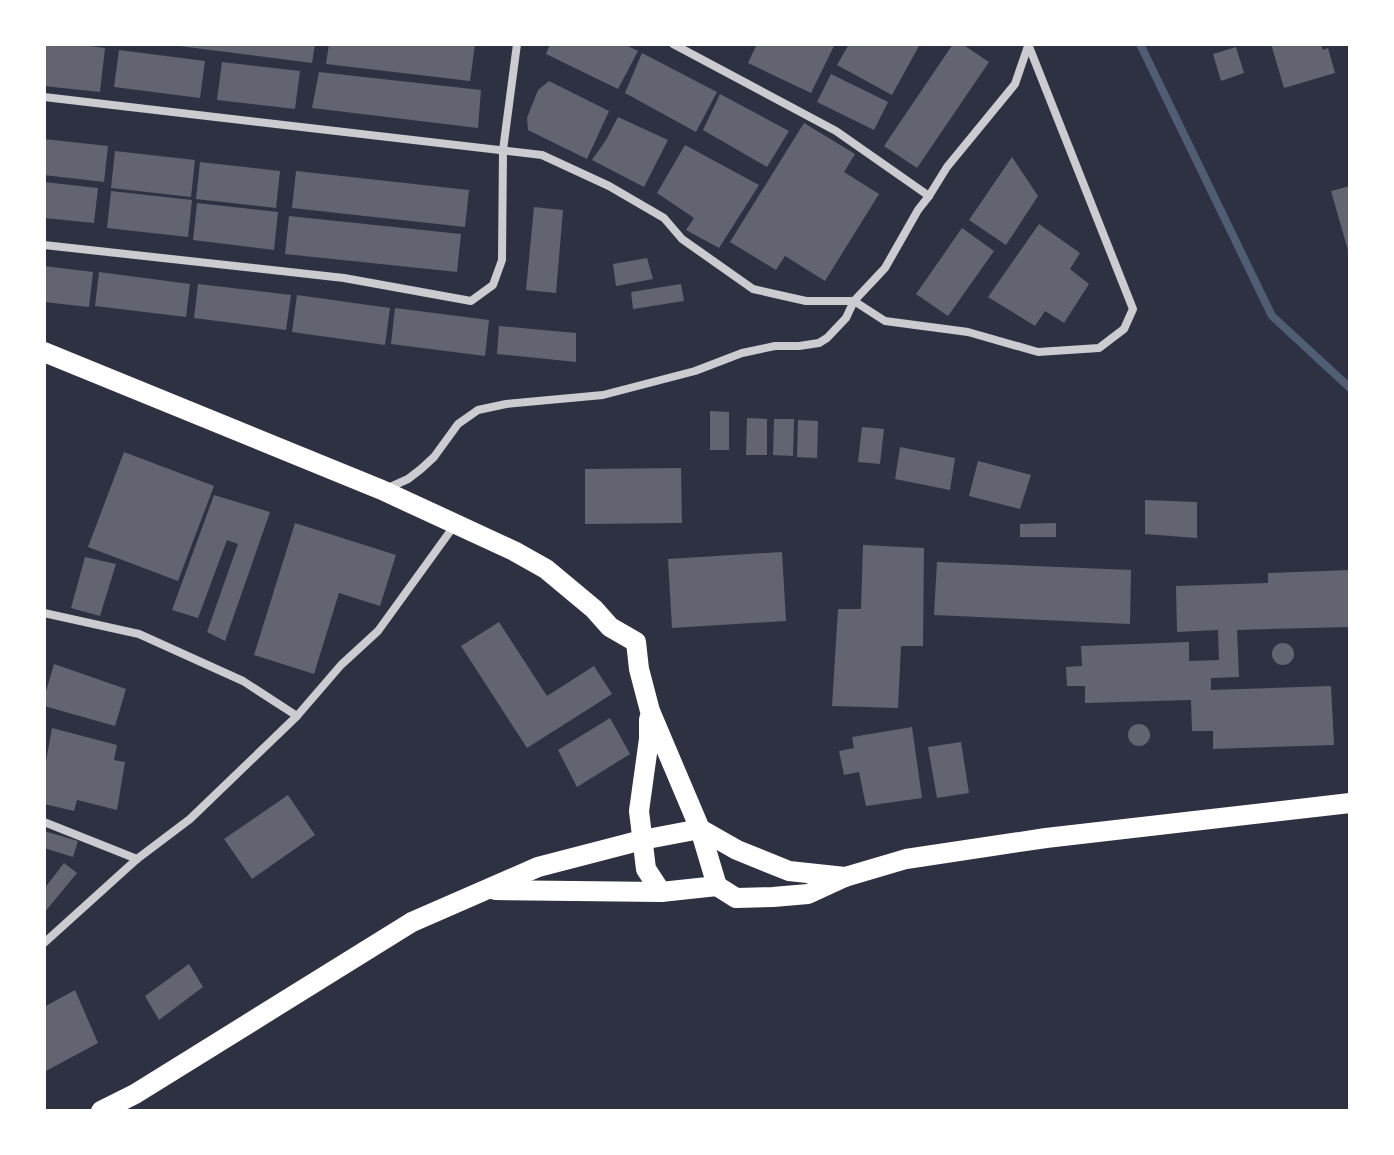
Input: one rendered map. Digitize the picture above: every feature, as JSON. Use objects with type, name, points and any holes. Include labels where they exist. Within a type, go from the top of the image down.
[{"type":"main road","points":[[44,352],[382,490],[546,569],[594,609],[610,627],[636,642],[639,669],[650,711],[700,829],[717,886]]},
{"type":"main road","points":[[650,711],[639,811],[646,869],[661,892]]},
{"type":"main road","points":[[487,890],[661,892],[717,886],[736,898],[808,894],[845,877],[906,859],[1019,842],[1350,803]]},
{"type":"main road","points":[[101,1111],[135,1094],[412,922],[538,867],[642,840],[700,829],[737,850],[789,871],[845,877]]},
{"type":"street","points":[[44,245],[344,278],[471,301],[493,285],[502,260],[503,150],[517,44]]},
{"type":"street","points":[[673,44],[836,131],[929,196]]},
{"type":"street","points":[[44,97],[542,155],[609,186],[664,218],[682,239],[753,289],[806,301],[854,301],[885,321],[968,332],[1038,352],[1099,348],[1124,329],[1133,309],[1028,44]]},
{"type":"street","points":[[382,490],[408,479],[421,469],[434,457],[458,424],[478,410],[506,404],[603,395],[695,371],[742,353],[775,346],[819,343],[827,338],[846,318],[854,301],[885,268],[947,167],[1015,84],[1028,44]]},
{"type":"street","points":[[44,943],[137,859],[190,819],[297,716],[341,665],[378,631],[455,525]]},
{"type":"street","points":[[44,613],[139,634],[243,681],[297,716]]},
{"type":"street","points":[[44,822],[137,859]]},
{"type":"building","points":[[44,44],[105,48],[100,92],[44,86]]},
{"type":"building","points":[[179,44],[315,44],[312,63]]},
{"type":"building","points":[[329,44],[475,44],[470,81],[326,64]]},
{"type":"building","points":[[550,44],[624,44],[638,51],[618,89],[546,54]]},
{"type":"building","points":[[757,44],[835,44],[811,93],[748,63]]},
{"type":"building","points":[[849,44],[920,44],[892,95],[837,65]]},
{"type":"building","points":[[953,44],[962,44],[989,62],[917,168],[884,146]]},
{"type":"building","points":[[1271,44],[1321,44],[1323,50],[1328,48],[1335,73],[1284,88]]},
{"type":"building","points":[[1236,47],[1244,73],[1221,81],[1213,54]]},
{"type":"building","points":[[119,50],[205,61],[200,98],[114,87]]},
{"type":"building","points":[[642,53],[717,92],[696,132],[625,93]]},
{"type":"building","points":[[222,62],[300,71],[295,109],[217,100]]},
{"type":"building","points":[[319,72],[481,90],[478,128],[312,108]]},
{"type":"building","points":[[831,74],[888,102],[874,130],[817,102]]},
{"type":"building","points":[[549,81],[609,111],[587,159],[528,130],[527,118],[538,90]]},
{"type":"building","points":[[720,94],[789,131],[767,167],[703,130]]},
{"type":"building","points":[[618,117],[668,140],[644,187],[592,160]]},
{"type":"building","points":[[804,123],[855,154],[844,172],[879,194],[825,281],[785,256],[776,270],[730,242]]},
{"type":"building","points":[[44,139],[108,146],[104,182],[44,175]]},
{"type":"building","points":[[685,145],[759,185],[719,248],[686,230],[694,218],[657,193]]},
{"type":"building","points":[[115,151],[195,160],[191,197],[111,188]]},
{"type":"building","points":[[1012,157],[1038,196],[1006,245],[969,220]]},
{"type":"building","points":[[200,162],[280,171],[276,208],[196,199]]},
{"type":"building","points":[[296,171],[469,190],[465,227],[292,208]]},
{"type":"building","points":[[44,182],[98,188],[94,223],[44,218]]},
{"type":"building","points":[[1350,186],[1350,254],[1349,254],[1331,191]]},
{"type":"building","points":[[111,191],[192,200],[188,237],[107,228]]},
{"type":"building","points":[[197,203],[278,212],[274,250],[193,240]]},
{"type":"building","points":[[534,207],[563,210],[556,293],[526,290]]},
{"type":"building","points":[[289,216],[461,234],[457,272],[285,254]]},
{"type":"building","points":[[1039,224],[1080,253],[1070,269],[1089,284],[1064,323],[1045,311],[1035,326],[988,297]]},
{"type":"building","points":[[962,228],[994,251],[948,316],[916,294]]},
{"type":"building","points":[[647,258],[653,279],[616,286],[613,264]]},
{"type":"building","points":[[44,266],[93,272],[89,307],[44,302]]},
{"type":"building","points":[[99,272],[190,284],[186,317],[95,306]]},
{"type":"building","points":[[198,284],[291,295],[286,330],[194,318]]},
{"type":"building","points":[[681,284],[684,301],[633,309],[631,292]]},
{"type":"building","points":[[297,295],[390,308],[385,345],[292,332]]},
{"type":"building","points":[[395,308],[489,320],[485,356],[391,344]]},
{"type":"building","points":[[499,326],[576,333],[576,362],[497,354]]},
{"type":"building","points":[[710,411],[729,412],[729,450],[710,450]]},
{"type":"building","points":[[747,418],[767,419],[767,455],[746,455]]},
{"type":"building","points":[[774,419],[794,419],[793,456],[773,455]]},
{"type":"building","points":[[798,420],[818,421],[817,458],[797,457]]},
{"type":"building","points":[[862,427],[884,429],[880,464],[858,462]]},
{"type":"building","points":[[900,447],[955,458],[950,490],[895,479]]},
{"type":"building","points":[[124,452],[214,486],[178,581],[88,547]]},
{"type":"building","points":[[978,461],[1031,475],[1020,509],[969,496]]},
{"type":"building","points":[[681,468],[682,523],[585,524],[585,469]]},
{"type":"building","points":[[214,495],[270,512],[225,641],[207,632],[238,544],[227,540],[198,618],[172,610]]},
{"type":"building","points":[[1145,500],[1197,502],[1197,538],[1145,534]]},
{"type":"building","points":[[295,523],[396,555],[380,606],[339,593],[314,674],[254,655]]},
{"type":"building","points":[[1056,523],[1056,537],[1020,537],[1020,524]]},
{"type":"building","points":[[863,545],[924,548],[923,646],[901,646],[898,708],[832,706],[838,609],[861,609]]},
{"type":"building","points":[[782,552],[786,621],[672,628],[668,559]]},
{"type":"building","points":[[85,557],[116,564],[100,616],[71,608]]},
{"type":"building","points":[[937,562],[1131,570],[1130,624],[934,615]]},
{"type":"building","points":[[1350,570],[1350,627],[1237,630],[1239,677],[1211,678],[1211,690],[1331,686],[1334,745],[1213,749],[1213,731],[1192,731],[1191,700],[1085,703],[1085,686],[1067,686],[1066,667],[1082,666],[1081,646],[1189,642],[1189,661],[1219,660],[1218,630],[1177,632],[1176,586],[1268,583],[1268,573]]},
{"type":"building","points":[[499,622],[547,696],[594,666],[612,694],[527,748],[461,646]]},
{"type":"building","points":[[1283,643],[1291,646],[1294,654],[1291,662],[1283,665],[1275,662],[1272,654],[1275,646]]},
{"type":"building","points":[[54,664],[126,689],[115,726],[44,706]]},
{"type":"building","points":[[610,718],[630,754],[577,787],[558,750]]},
{"type":"building","points":[[1139,724],[1150,735],[1139,746],[1128,735]]},
{"type":"building","points":[[912,727],[922,798],[866,806],[859,772],[844,775],[839,751],[854,748],[852,737]]},
{"type":"building","points":[[52,728],[117,745],[114,760],[125,762],[117,810],[77,800],[74,811],[44,804],[44,772]]},
{"type":"building","points":[[961,742],[969,793],[937,798],[928,747]]},
{"type":"building","points":[[288,795],[315,835],[252,879],[224,839]]},
{"type":"building","points":[[44,831],[78,841],[73,857],[44,848]]},
{"type":"building","points":[[64,863],[77,873],[44,913],[44,889]]},
{"type":"building","points":[[189,964],[203,987],[159,1020],[145,996]]},
{"type":"building","points":[[75,990],[98,1043],[44,1072],[44,1007]]},
{"type":"waterway","points":[[1140,44],[1272,316],[1350,388]]}]
